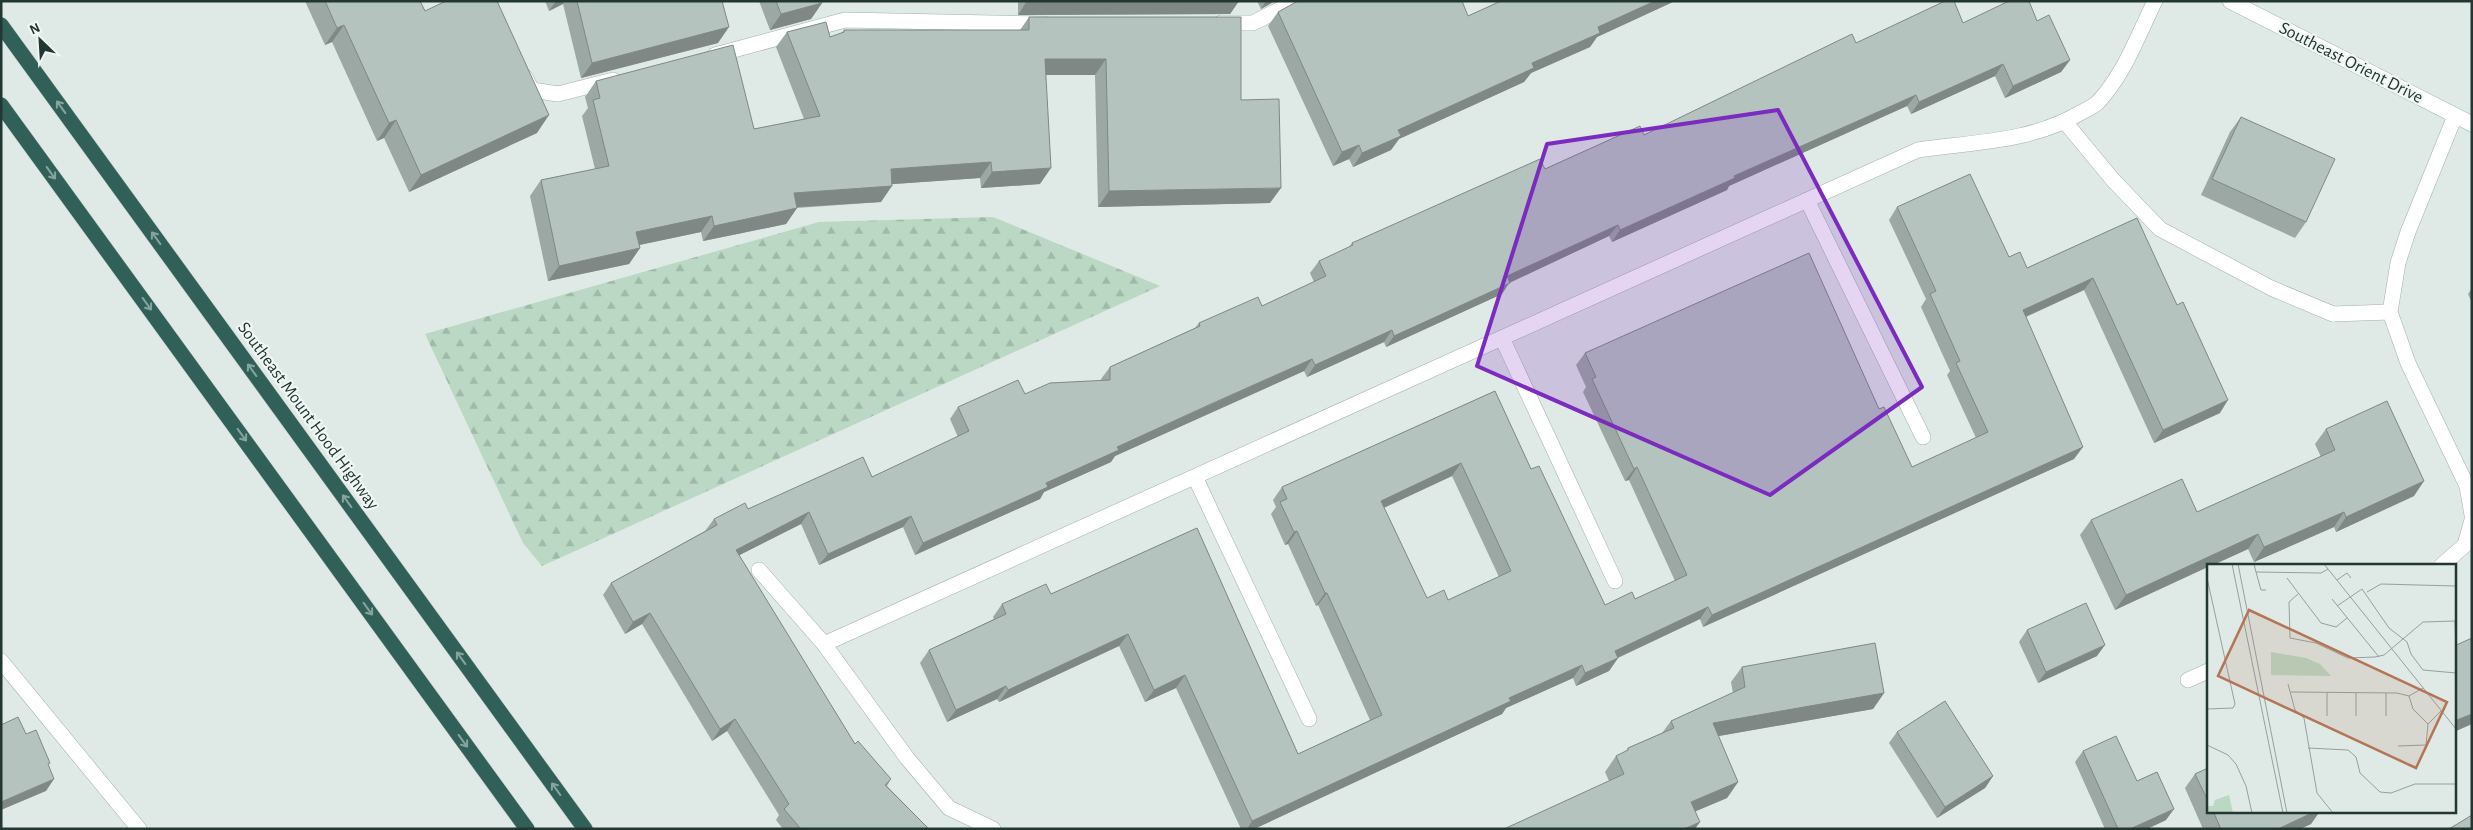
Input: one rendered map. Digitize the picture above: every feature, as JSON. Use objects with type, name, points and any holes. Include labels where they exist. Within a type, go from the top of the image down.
[{"type":"highway","name":"Southeast Mount Hood Highway","points":[[1,25],[585,829]]},
{"type":"highway","points":[[1,105],[527,829]]},
{"type":"street","points":[[1204,23],[1253,23],[1296,1]]},
{"type":"street","points":[[824,644],[1918,150],[1988,140],[2011,140],[2065,122],[2098,102],[2123,68],[2155,1]]},
{"type":"street","name":"Southeast Orient Drive","points":[[2230,1],[2472,124]]},
{"type":"street","points":[[699,59],[845,20],[1057,24]]},
{"type":"street","points":[[518,64],[532,90],[558,94],[624,78]]},
{"type":"street","points":[[2455,116],[2408,232],[2398,263],[2390,312],[2408,363],[2467,486],[2472,514]]},
{"type":"street","points":[[2065,122],[2113,180],[2160,229],[2271,288],[2333,314],[2390,312]]},
{"type":"street","points":[[1807,200],[1923,437]]},
{"type":"street","points":[[1502,338],[1615,581]]},
{"type":"street","points":[[1195,477],[1309,719]]},
{"type":"street","points":[[2443,564],[2465,545],[2472,520]]},
{"type":"street","points":[[759,570],[824,644],[907,758],[949,808],[993,829]]},
{"type":"street","points":[[1,661],[139,829]]},
{"type":"street","points":[[2188,680],[2207,671]]},
{"type":"highlighted area","points":[[1778,110],[1922,387],[1770,495],[1477,366],[1547,144]]},
{"type":"green space","points":[[993,217],[1160,286],[542,566],[523,543],[425,334],[819,222]]},
{"type":"building","points":[[325,1],[420,1],[425,11],[446,1],[497,1],[549,115],[421,175],[396,120],[389,123],[344,25],[337,28]]},
{"type":"building","points":[[577,1],[722,1],[729,27],[592,63]]},
{"type":"building","points":[[776,1],[821,1],[822,3],[781,14]]},
{"type":"building","points":[[1298,1],[1462,1],[1468,16],[1501,1],[1655,1],[1598,27],[1600,33],[1532,63],[1534,68],[1398,130],[1401,136],[1362,153],[1359,145],[1342,152],[1278,12]]},
{"type":"building","points":[[1945,1],[1954,1],[1963,23],[2009,1],[2029,1],[2037,21],[2049,15],[2070,60],[2013,86],[2003,64],[1919,102],[1916,95],[1734,176],[1735,178],[1620,230],[1618,225],[1507,276],[1510,283],[1394,336],[1392,330],[1315,365],[1312,359],[1211,404],[1117,447],[1119,450],[1046,483],[1048,487],[923,543],[911,516],[828,554],[809,512],[736,550],[855,744],[858,741],[891,779],[885,785],[929,829],[801,829],[784,809],[789,804],[735,719],[720,729],[650,613],[633,622],[611,583],[717,525],[714,519],[745,503],[748,509],[863,457],[872,477],[969,431],[958,407],[1018,380],[1025,394],[1050,383],[1110,380],[1110,367],[1200,326],[1199,323],[1258,297],[1262,306],[1326,276],[1319,261],[1353,245],[1352,243],[1540,159],[1545,169],[1640,126],[1644,135],[1852,34],[1856,43]]},
{"type":"building","points":[[1029,17],[1241,17],[1241,100],[1279,99],[1281,188],[1109,191],[1106,59],[1045,59],[1051,168],[992,172],[991,162],[891,169],[892,186],[794,193],[797,208],[714,226],[712,216],[636,232],[640,248],[559,266],[541,180],[609,166],[593,100],[600,98],[596,81],[733,45],[754,129],[820,116],[787,32],[826,22],[830,37],[844,32],[844,30],[1029,30]]},
{"type":"building","points":[[2241,117],[2335,159],[2306,222],[2212,179]]},
{"type":"building","points":[[1970,174],[2009,257],[2020,252],[2027,268],[2137,218],[2177,305],[2183,302],[2228,400],[2163,430],[2093,278],[2023,310],[2083,447],[1712,615],[1708,607],[1615,651],[1618,658],[1585,673],[1582,665],[1509,698],[1511,701],[1252,821],[1185,675],[1154,690],[1128,634],[1008,690],[1006,686],[956,710],[929,650],[1006,614],[1002,604],[1046,584],[1051,594],[1197,528],[1298,754],[1382,715],[1327,593],[1325,593],[1297,531],[1294,532],[1280,502],[1287,499],[1282,487],[1495,391],[1531,469],[1539,466],[1605,605],[1632,592],[1635,599],[1687,575],[1637,467],[1634,469],[1592,379],[1596,377],[1585,353],[1809,253],[1879,409],[1884,407],[1912,467],[1988,432],[1956,363],[1960,361],[1930,294],[1936,291],[1897,207]],"holes":[[[1461,463],[1511,571],[1448,600],[1444,590],[1427,598],[1381,501]]]},
{"type":"building","points":[[2387,401],[2424,481],[2346,517],[2344,512],[2264,547],[2258,534],[2126,595],[2091,520],[2182,479],[2197,512],[2335,450],[2326,429]]},
{"type":"building","points":[[2086,603],[2105,645],[2046,672],[2027,630]]},
{"type":"building","points":[[2472,638],[2472,714],[2456,720],[2456,645]]},
{"type":"building","points":[[1875,643],[1884,693],[1713,723],[1738,782],[1691,802],[1700,822],[1684,829],[1504,829],[1624,774],[1616,756],[1628,750],[1628,748],[1674,728],[1671,721],[1745,687],[1742,667]]},
{"type":"building","points":[[1945,701],[1993,776],[1945,807],[1897,732]]},
{"type":"building","points":[[18,717],[26,734],[36,730],[50,763],[48,764],[54,779],[1,802],[1,725]]},
{"type":"building","points":[[2116,736],[2137,781],[2157,772],[2174,809],[2130,829],[2118,829],[2083,751]]},
{"type":"building","points":[[2207,768],[2207,799],[2195,774]]},
{"type":"building","points":[[2213,812],[2314,812],[2278,829],[2221,829]]},
{"type":"building","points":[[2472,815],[2472,829],[2449,829]]}]
